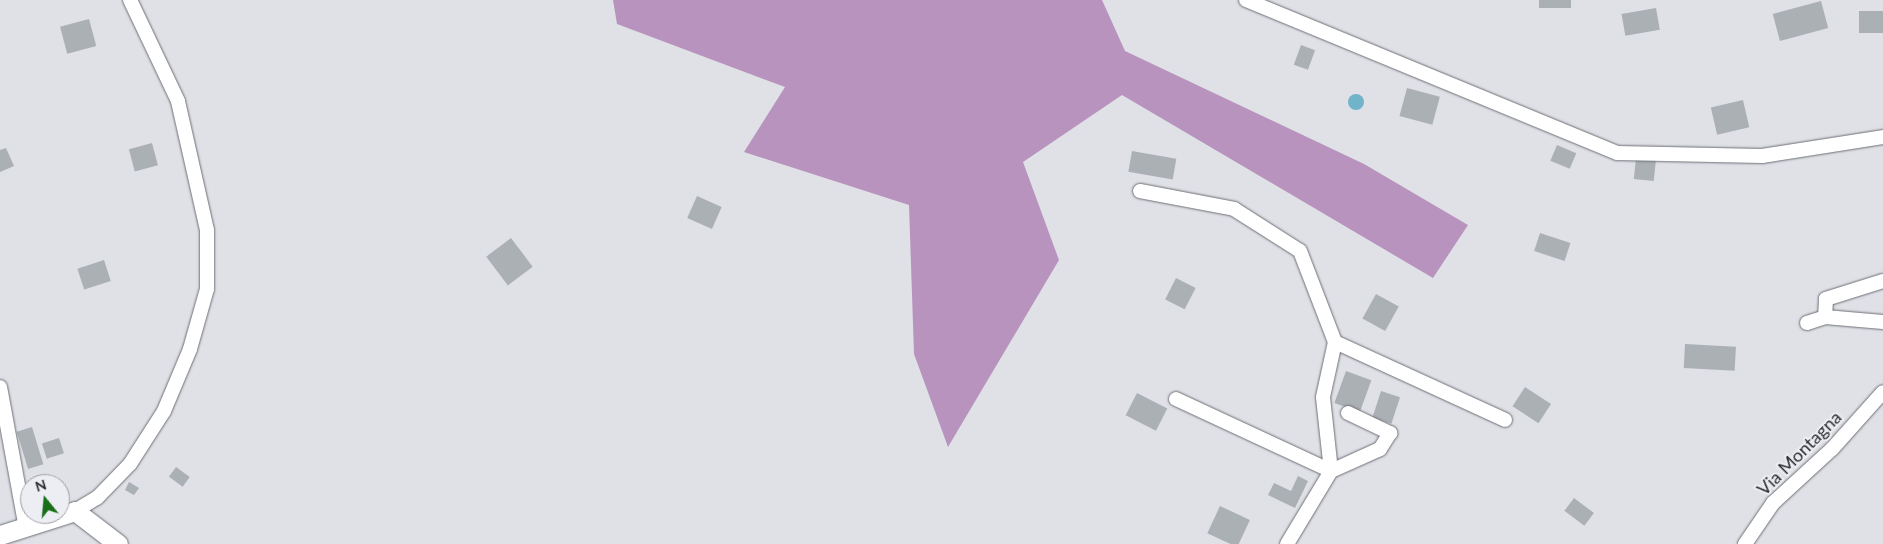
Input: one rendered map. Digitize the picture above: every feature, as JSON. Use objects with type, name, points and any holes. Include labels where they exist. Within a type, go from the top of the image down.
[{"type":"street","points":[[0,535],[74,511],[97,498],[130,464],[164,411],[190,349],[207,289],[207,230],[178,101],[130,0]]},
{"type":"street","points":[[1246,0],[1617,153],[1762,156],[1883,137]]},
{"type":"street","points":[[1140,190],[1234,209],[1300,251],[1335,342],[1324,397],[1331,471]]},
{"type":"street","points":[[1825,317],[1826,298],[1883,281]]},
{"type":"street","points":[[1808,323],[1825,317],[1883,322]]},
{"type":"street","points":[[1335,342],[1505,420]]},
{"type":"street","points":[[0,386],[26,528]]},
{"type":"street","name":"Via Montagna","points":[[1745,544],[1773,503],[1832,449],[1883,392]]},
{"type":"street","points":[[1176,399],[1331,471]]},
{"type":"street","points":[[1287,544],[1331,471],[1380,449],[1390,433],[1348,413]]},
{"type":"street","points":[[74,511],[118,544]]},
{"type":"shaded area","points":[[613,0],[1102,0],[1125,51],[1364,164],[1468,225],[1433,278],[1122,95],[1023,162],[1059,260],[948,447],[914,354],[909,205],[744,152],[785,87],[617,24]]},
{"type":"water","points":[[1356,94],[1362,96],[1364,102],[1362,108],[1356,110],[1350,108],[1348,102],[1350,96]]},
{"type":"building","points":[[1539,0],[1571,0],[1571,8],[1539,8]]},
{"type":"building","points":[[1821,1],[1828,28],[1780,41],[1773,14]]},
{"type":"building","points":[[1656,8],[1660,30],[1625,36],[1622,14]]},
{"type":"building","points":[[1859,11],[1883,11],[1883,33],[1859,33]]},
{"type":"building","points":[[89,19],[96,46],[67,54],[60,27]]},
{"type":"building","points":[[1301,45],[1315,50],[1308,70],[1294,65]]},
{"type":"building","points":[[1407,88],[1440,97],[1432,125],[1399,116]]},
{"type":"building","points":[[1743,100],[1749,127],[1717,135],[1711,107]]},
{"type":"building","points":[[152,143],[158,165],[135,171],[129,149]]},
{"type":"building","points":[[1557,145],[1576,153],[1570,169],[1550,161]]},
{"type":"building","points":[[6,148],[14,166],[0,172],[0,150]]},
{"type":"building","points":[[1132,151],[1176,159],[1173,179],[1128,172]]},
{"type":"building","points":[[1636,158],[1656,160],[1654,181],[1634,179]]},
{"type":"building","points":[[697,196],[722,207],[712,229],[687,218]]},
{"type":"building","points":[[1540,233],[1570,243],[1565,261],[1534,251]]},
{"type":"building","points":[[511,238],[533,267],[508,285],[486,257]]},
{"type":"building","points":[[104,260],[111,281],[84,290],[77,269]]},
{"type":"building","points":[[1176,278],[1196,288],[1185,309],[1165,299]]},
{"type":"building","points":[[1376,294],[1399,307],[1385,331],[1362,318]]},
{"type":"building","points":[[1685,344],[1736,347],[1735,371],[1684,368]]},
{"type":"building","points":[[1346,371],[1371,380],[1360,412],[1334,403]]},
{"type":"building","points":[[1525,387],[1551,404],[1538,423],[1512,406]]},
{"type":"building","points":[[1381,391],[1400,397],[1391,424],[1372,418]]},
{"type":"building","points":[[1137,393],[1167,408],[1156,431],[1126,415]]},
{"type":"building","points":[[32,427],[43,464],[28,469],[17,432]]},
{"type":"building","points":[[59,438],[64,453],[47,459],[42,444]]},
{"type":"building","points":[[176,467],[190,477],[183,487],[169,477]]},
{"type":"building","points":[[1298,476],[1308,481],[1295,508],[1268,495],[1274,483],[1291,491]]},
{"type":"building","points":[[129,482],[139,488],[134,495],[125,490]]},
{"type":"building","points":[[1574,498],[1594,513],[1584,526],[1564,511]]},
{"type":"building","points":[[1220,506],[1250,520],[1239,544],[1231,544],[1207,533]]}]
